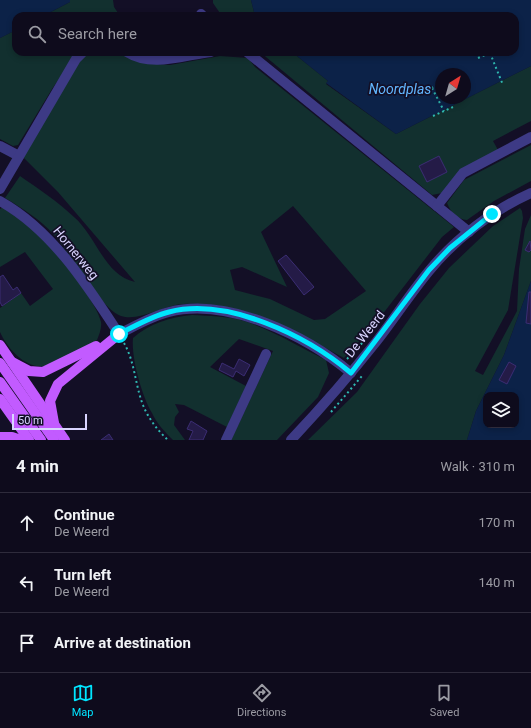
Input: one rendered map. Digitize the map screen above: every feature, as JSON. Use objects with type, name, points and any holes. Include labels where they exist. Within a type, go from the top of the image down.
[{"type":"main road","points":[[12,362],[29,371],[36,372],[49,370],[119,334]]},
{"type":"main road","points":[[54,423],[50,400],[58,384],[119,334]]},
{"type":"main road","points":[[0,344],[65,440]]},
{"type":"main road","points":[[0,363],[54,440]]},
{"type":"main road","points":[[0,382],[41,440]]},
{"type":"main road","points":[[0,398],[29,440]]},
{"type":"main road","points":[[0,437],[12,437],[21,440]]},
{"type":"street","points":[[0,188],[79,56]]},
{"type":"street","points":[[134,56],[152,60],[189,56]]},
{"type":"street","points":[[252,56],[469,232]]},
{"type":"street","points":[[437,206],[463,173],[531,137]]},
{"type":"street","points":[[0,146],[19,156]]},
{"type":"street","name":"De Weerd","points":[[119,334],[169,312],[197,309],[223,311],[250,317],[284,332],[322,352],[351,373],[429,270],[469,232],[512,201],[531,193]]},
{"type":"street","name":"Hornerweg","points":[[0,201],[26,218],[40,230],[74,270],[119,334]]},
{"type":"street","points":[[226,440],[266,354]]},
{"type":"street","points":[[291,440],[351,373]]},
{"type":"path","points":[[478,58],[482,56]]},
{"type":"path","points":[[492,56],[503,85]]},
{"type":"path","points":[[418,95],[435,86]]},
{"type":"path","points":[[432,88],[444,111]]},
{"type":"path","points":[[433,116],[453,107]]},
{"type":"path","points":[[119,334],[132,361],[143,406],[158,431],[168,440]]},
{"type":"path","name":"De Weerd","points":[[360,380],[364,374]]},
{"type":"green space","points":[[70,0],[113,0],[114,7],[117,12],[51,12],[70,2]]},
{"type":"green space","points":[[213,0],[251,0],[254,12],[219,12],[213,3]]},
{"type":"green space","points":[[12,32],[12,56],[74,56],[52,89],[18,145],[13,146],[0,139],[0,38]]},
{"type":"green space","points":[[126,56],[144,63],[170,65],[220,56],[248,58],[255,67],[454,227],[442,237],[375,324],[344,358],[306,337],[267,319],[226,307],[205,304],[183,304],[136,317],[121,316],[113,311],[95,292],[54,235],[43,224],[5,198],[20,176],[55,201],[74,217],[82,225],[108,264],[124,278],[135,282],[58,192],[23,157],[82,57]],"holes":[[[293,206],[366,291],[325,319],[314,320],[270,299],[235,290],[230,270],[242,267],[287,287],[261,232]]]},
{"type":"green space","points":[[265,56],[297,56],[328,81],[326,84],[396,134],[456,104],[471,104],[471,96],[531,66],[531,121],[493,141],[498,150],[442,193],[432,195]]},
{"type":"green space","points":[[531,145],[531,181],[494,201],[467,220],[457,217],[452,213],[447,203],[464,180]]},
{"type":"green space","points":[[3,207],[37,233],[74,275],[98,313],[101,322],[101,329],[97,340],[66,358],[47,366],[32,365],[25,362],[13,352],[3,339],[0,332],[0,308],[21,293],[30,306],[53,289],[25,252],[0,267],[0,209]]},
{"type":"green space","points":[[520,208],[522,211],[523,218],[508,310],[475,371],[483,375],[517,311],[519,269],[525,229],[531,215],[531,281],[504,355],[486,392],[483,392],[483,397],[476,411],[467,440],[308,440],[357,392],[420,304],[449,268],[493,226]]},
{"type":"green space","points":[[192,315],[225,317],[244,321],[275,334],[326,360],[329,373],[318,397],[277,440],[231,440],[273,351],[239,339],[210,367],[246,386],[227,427],[184,405],[175,404],[179,412],[175,417],[174,425],[185,440],[173,440],[156,421],[148,406],[138,377],[135,366],[133,338],[139,333],[160,322],[176,317]]},
{"type":"water","points":[[0,0],[70,0],[70,2],[51,12],[12,12],[12,32],[0,38]]},
{"type":"water","name":"Noordplas","points":[[251,0],[531,0],[531,66],[471,96],[471,68],[435,68],[435,104],[456,104],[396,134],[326,83],[328,81],[297,56],[519,56],[519,12],[254,12]]},
{"type":"water","points":[[531,281],[531,440],[467,440],[476,411],[483,397],[483,428],[519,428],[519,392],[486,392],[504,355]]},
{"type":"building","points":[[439,156],[447,172],[427,182],[419,166]]},
{"type":"building","points":[[530,241],[531,250],[529,252],[525,250]]},
{"type":"building","points":[[286,255],[314,287],[304,295],[278,261]]},
{"type":"building","points":[[3,275],[13,290],[17,287],[21,293],[2,306],[0,302],[0,277]]},
{"type":"building","points":[[529,292],[531,292],[531,324],[526,323]]},
{"type":"building","points":[[239,359],[250,365],[244,376],[236,371],[233,377],[219,370],[222,363],[234,369]]},
{"type":"building","points":[[509,362],[516,366],[507,384],[499,380]]},
{"type":"building","points":[[191,421],[207,431],[203,440],[189,440],[193,431],[187,429]]},
{"type":"building","points":[[109,434],[113,440],[101,440]]},
{"type":"route","points":[[119,334],[141,322],[169,312],[197,309],[223,311],[250,317],[284,332],[322,352],[342,365],[351,373],[429,270],[450,248],[492,214]]}]
